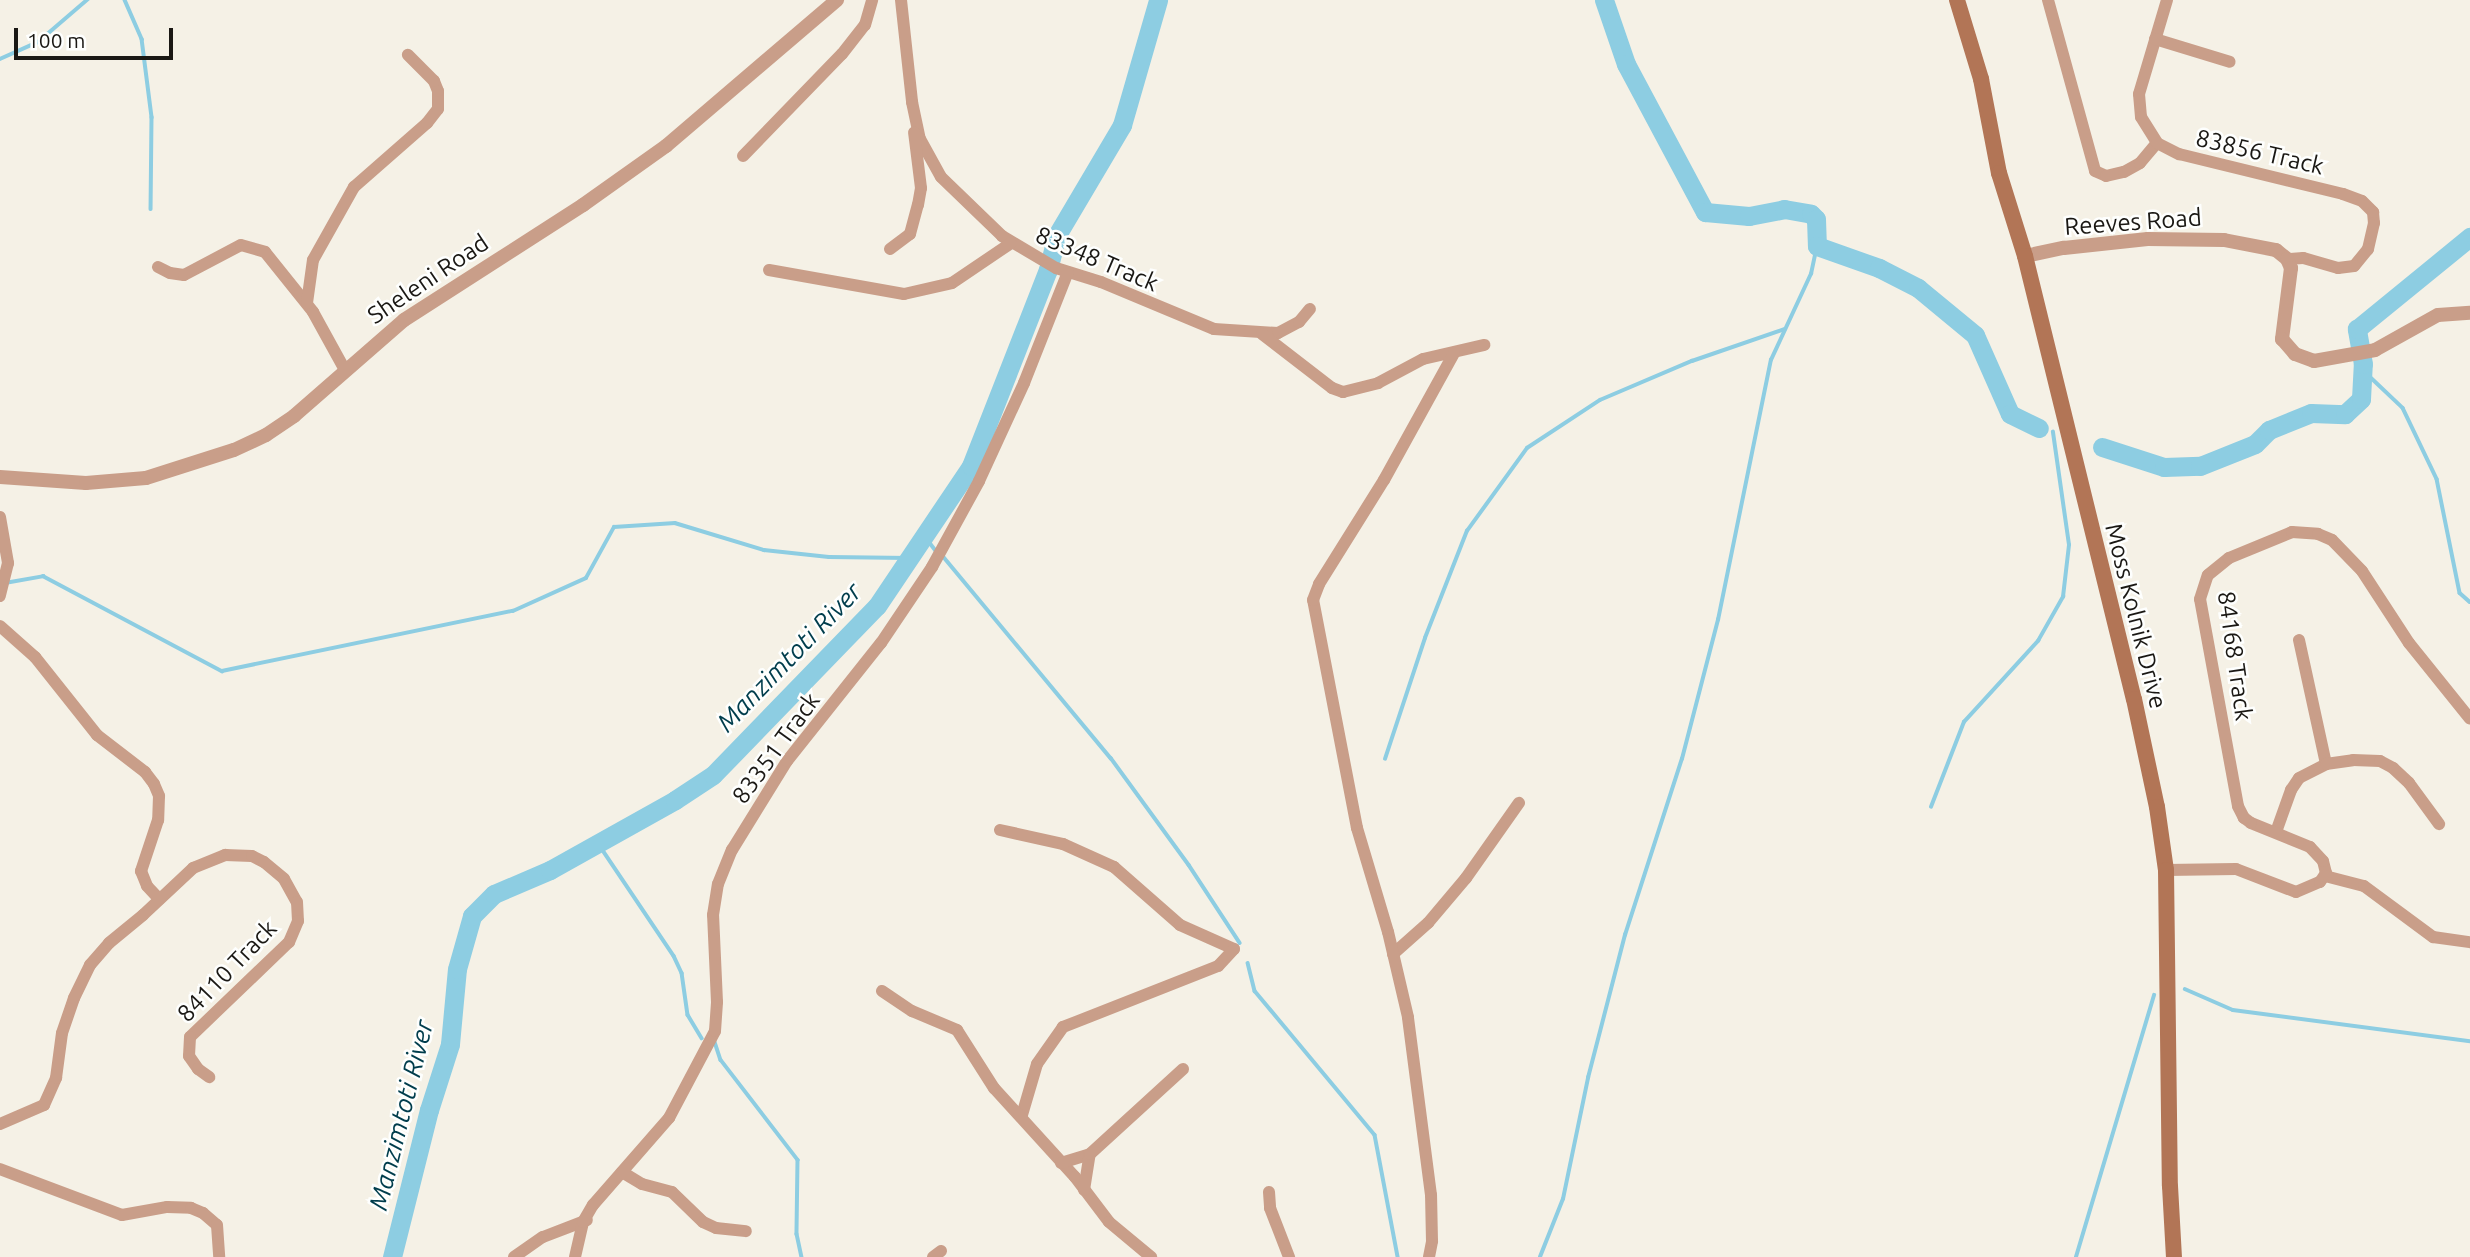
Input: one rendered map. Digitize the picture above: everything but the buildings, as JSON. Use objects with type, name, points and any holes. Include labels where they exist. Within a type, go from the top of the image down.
[{"type":"main road","name":"Moss Kolnik Drive","points":[[1957,0],[1981,79],[1999,173],[2025,256],[2134,699],[2166,870],[2170,1186],[2175,1257]]},
{"type":"street","name":"Sheleni Road","points":[[0,477],[86,483],[118,482],[167,474],[234,450],[266,435],[294,416],[377,341],[434,299],[583,205],[666,146],[726,99],[837,0]]},
{"type":"street","points":[[743,156],[842,54],[865,25],[872,0]]},
{"type":"street","name":"83348 Track","points":[[901,0],[915,121],[920,139],[941,177],[1011,243],[1062,270],[1214,329],[1262,334],[1278,332],[1290,327],[1310,309]]},
{"type":"street","points":[[2048,0],[2095,171],[2106,176],[2124,172],[2140,163],[2157,143],[2141,117],[2139,102],[2167,0]]},
{"type":"street","points":[[2155,39],[2230,62]]},
{"type":"street","points":[[306,303],[313,260],[354,187],[427,123],[438,109],[438,92],[433,81],[408,55]]},
{"type":"street","points":[[890,249],[910,234],[920,196],[914,143],[915,121]]},
{"type":"street","name":"83856 Track","points":[[2157,143],[2179,154],[2335,191],[2362,201],[2373,212],[2374,223],[2368,249],[2354,266],[2338,268],[2302,258],[2287,259]]},
{"type":"street","name":"Reeves Road","points":[[2025,256],[2108,242],[2175,239],[2252,244],[2276,250],[2287,259]]},
{"type":"street","points":[[769,270],[904,293],[952,283],[1011,243]]},
{"type":"street","points":[[158,267],[178,275],[192,274],[230,249],[253,246],[265,252],[306,303],[345,370]]},
{"type":"street","points":[[2287,259],[2291,268],[2282,339],[2300,357],[2314,361],[2337,359],[2375,350],[2433,316],[2452,312],[2470,313]]},
{"type":"street","name":"83351 Track","points":[[575,1257],[580,1231],[593,1205],[668,1118],[715,1031],[717,1002],[713,915],[718,884],[732,850],[787,761],[881,643],[932,567],[978,481],[1024,383],[1062,270]]},
{"type":"street","points":[[1262,334],[1332,388],[1343,392],[1378,383],[1423,359],[1484,345]]},
{"type":"street","points":[[1429,1257],[1432,1241],[1431,1195],[1408,1017],[1357,828],[1313,600],[1319,584],[1384,480],[1454,353]]},
{"type":"street","points":[[0,517],[8,564],[0,596]]},
{"type":"street","name":"84168 Track","points":[[2325,876],[2325,865],[2318,853],[2247,820],[2238,806],[2201,603],[2206,579],[2229,558],[2292,533],[2318,534],[2332,540],[2362,571],[2409,643],[2470,719]]},
{"type":"street","points":[[0,626],[36,657],[97,735],[145,772],[154,784],[160,807],[141,871],[147,886],[159,899],[108,943],[83,979],[62,1032],[56,1078],[44,1105],[0,1124]]},
{"type":"street","points":[[2299,640],[2326,764]]},
{"type":"street","points":[[2276,832],[2291,790],[2299,778],[2326,764],[2366,759],[2386,764],[2409,783],[2439,824]]},
{"type":"street","points":[[1393,954],[1428,923],[1466,878],[1519,803]]},
{"type":"street","points":[[1000,831],[1063,844],[1114,867],[1180,925],[1234,949],[1218,966],[1063,1027],[1037,1064],[1022,1115]]},
{"type":"street","name":"84110 Track","points":[[159,899],[192,868],[209,859],[239,855],[251,856],[275,870],[297,902],[298,921],[289,942],[190,1037],[188,1056],[198,1069],[209,1077]]},
{"type":"street","points":[[2166,870],[2236,869],[2296,892],[2320,882],[2325,876],[2364,886],[2416,927],[2433,936],[2470,942]]},
{"type":"street","points":[[882,991],[912,1011],[957,1030],[994,1088],[1022,1115],[1040,1142],[1061,1163],[1109,1222],[1152,1257]]},
{"type":"street","points":[[1061,1163],[1090,1154],[1183,1069]]},
{"type":"street","points":[[1084,1190],[1090,1154]]},
{"type":"street","points":[[0,1169],[122,1215],[167,1207],[181,1207],[203,1213],[217,1225],[219,1257]]},
{"type":"street","points":[[622,1172],[642,1184],[672,1192],[703,1222],[716,1228],[746,1231]]},
{"type":"street","points":[[1269,1192],[1270,1208],[1289,1257]]},
{"type":"street","points":[[514,1257],[543,1237],[587,1220]]},
{"type":"waterway","points":[[0,59],[38,42],[87,0]]},
{"type":"waterway","points":[[125,0],[142,39],[152,117],[151,209]]},
{"type":"waterway","name":"Manzimtoti River","points":[[392,1257],[429,1110],[450,1044],[457,969],[472,916],[494,894],[550,870],[675,800],[713,775],[877,606],[971,466],[1048,270],[1057,235],[1122,125],[1158,0]]},
{"type":"waterway","name":"Manzimtoti River","points":[[1604,0],[1626,64],[1705,212],[1749,216],[1784,209],[1811,214],[1816,219],[1817,246],[1879,268],[1918,288],[1975,335],[2010,414],[2039,428]]},
{"type":"waterway","name":"Manzimtoti River","points":[[2102,447],[2164,467],[2200,466],[2255,444],[2269,430],[2311,413],[2345,414],[2361,399],[2363,364],[2357,329],[2470,237]]},
{"type":"waterway","points":[[1540,1257],[1563,1199],[1588,1078],[1625,935],[1682,759],[1718,620],[1771,360],[1811,274],[1817,246]]},
{"type":"waterway","points":[[1385,759],[1425,638],[1467,531],[1527,448],[1600,400],[1692,361],[1785,329]]},
{"type":"waterway","points":[[2363,370],[2403,408],[2437,479],[2460,593],[2470,602]]},
{"type":"waterway","points":[[1931,807],[1964,722],[2038,641],[2063,597],[2069,545],[2053,432]]},
{"type":"waterway","points":[[5,583],[43,576],[222,671],[513,611],[586,578],[614,527],[675,523],[764,550],[829,557],[909,558]]},
{"type":"waterway","points":[[924,535],[936,551]]},
{"type":"waterway","points":[[943,556],[1111,758],[1189,865],[1240,943]]},
{"type":"waterway","points":[[598,843],[674,956],[682,973],[688,1015],[702,1038]]},
{"type":"waterway","points":[[1248,963],[1255,991],[1375,1135],[1398,1257]]},
{"type":"waterway","points":[[2185,989],[2233,1010],[2470,1041]]},
{"type":"waterway","points":[[2076,1257],[2154,995]]},
{"type":"waterway","points":[[714,1039],[721,1060],[798,1160],[797,1234],[802,1257]]}]
